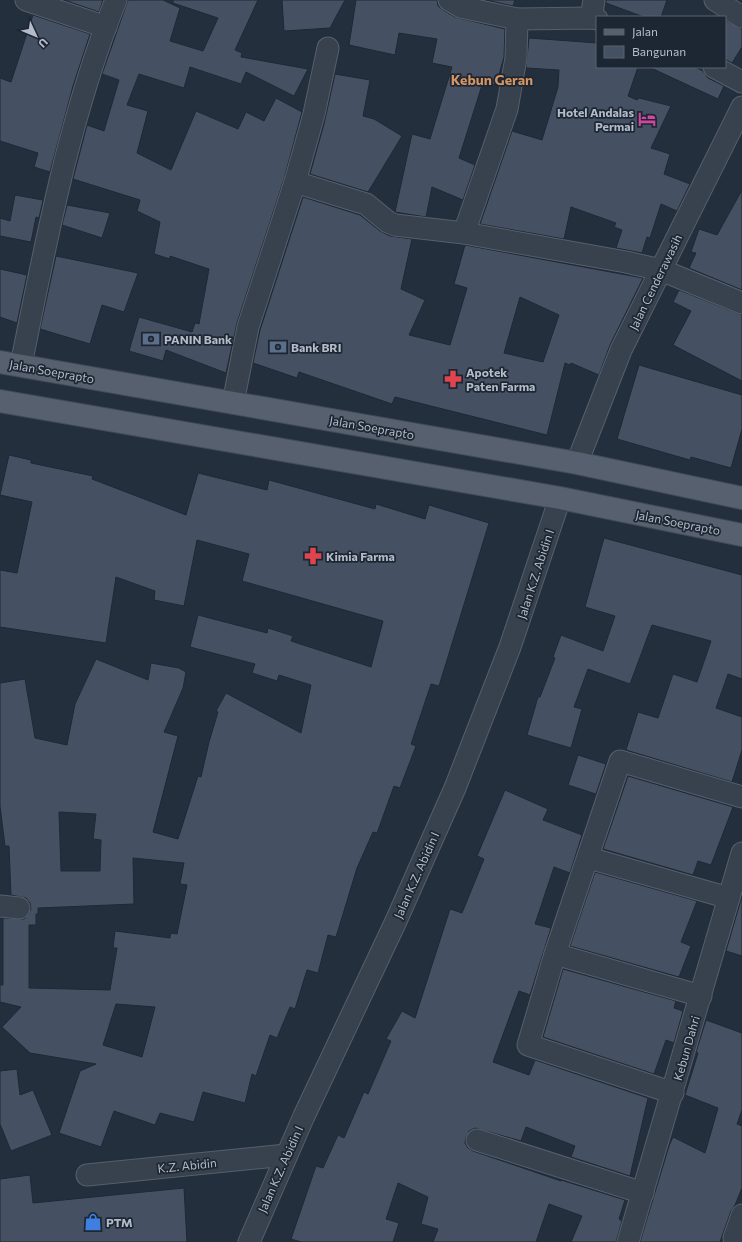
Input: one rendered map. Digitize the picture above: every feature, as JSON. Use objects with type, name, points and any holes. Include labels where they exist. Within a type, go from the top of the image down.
[{"type":"main road","name":"Jalan Soeprapto","points":[[10,363],[578,463],[742,498]]},
{"type":"main road","name":"Jalan Soeprapto","points":[[0,401],[560,498],[742,535]]},
{"type":"street","points":[[26,0],[106,27]]},
{"type":"street","points":[[10,363],[83,93],[116,0]]},
{"type":"street","points":[[449,0],[462,7],[517,19],[594,12]]},
{"type":"street","points":[[715,0],[742,17]]},
{"type":"street","points":[[464,233],[507,109],[516,58],[517,19]]},
{"type":"street","points":[[233,403],[248,327],[295,182],[314,114],[328,48]]},
{"type":"street","points":[[716,68],[742,82]]},
{"type":"street","name":"Jalan Cenderawasih","points":[[578,463],[621,350],[742,107]]},
{"type":"street","points":[[295,182],[366,204],[388,222],[395,225],[464,233],[626,262],[661,270],[742,303]]},
{"type":"street","name":"Jalan K.Z. Abidin I","points":[[249,1242],[286,1155],[399,914],[455,788],[510,646],[560,498]]},
{"type":"street","points":[[673,1093],[528,1044],[555,954],[589,858],[620,761],[742,796]]},
{"type":"street","name":"Kebun Dahri","points":[[628,1242],[673,1093],[742,853]]},
{"type":"street","points":[[589,858],[729,898]]},
{"type":"street","points":[[555,954],[701,996]]},
{"type":"street","points":[[476,1140],[643,1193]]},
{"type":"street","name":"K.Z. Abidin","points":[[87,1175],[286,1155]]},
{"type":"street","points":[[734,1238],[742,1215]]},
{"type":"building","points":[[64,0],[103,0],[99,12]]},
{"type":"building","points":[[128,0],[163,0],[180,8],[170,41],[203,51],[218,18],[173,3],[173,0],[258,0],[235,50],[242,53],[241,57],[308,69],[294,96],[246,72],[241,84],[190,67],[184,88],[139,74],[127,105],[148,111],[137,153],[171,170],[196,111],[238,129],[246,112],[264,121],[276,98],[302,112],[284,179],[237,323],[226,373],[166,350],[163,361],[129,351],[139,317],[192,332],[195,323],[199,324],[209,269],[170,256],[170,259],[154,254],[160,222],[137,211],[140,200],[73,179],[87,125],[104,131],[119,80],[102,74]]},
{"type":"building","points":[[282,0],[345,0],[330,28],[284,31]]},
{"type":"building","points":[[356,0],[437,0],[438,6],[455,17],[505,29],[504,57],[496,85],[483,82],[459,158],[475,165],[463,200],[432,187],[426,217],[395,212],[412,134],[430,139],[452,67],[432,63],[437,39],[399,33],[395,55],[349,45]]},
{"type":"building","points":[[486,0],[515,0],[513,6]]},
{"type":"building","points":[[606,0],[667,0],[661,16],[641,16],[606,3]]},
{"type":"building","points":[[33,15],[90,34],[73,86],[50,172],[34,167],[38,153],[0,141],[0,78],[11,82]]},
{"type":"building","points":[[726,21],[742,29],[742,47],[732,63],[726,60]]},
{"type":"building","points":[[529,38],[596,43],[596,68],[638,68],[628,96],[637,100],[639,98],[671,106],[651,148],[670,154],[664,174],[690,184],[677,211],[661,204],[650,238],[647,237],[642,253],[616,248],[622,230],[614,227],[616,223],[571,207],[564,239],[480,224],[512,131],[542,140],[558,87],[559,70],[526,68]]},
{"type":"building","points":[[651,68],[697,68],[703,71],[708,78],[724,86],[718,99]]},
{"type":"building","points":[[335,74],[370,80],[363,116],[374,119],[402,136],[368,192],[310,174],[324,124]]},
{"type":"building","points":[[742,190],[742,290],[689,268],[696,253],[691,252],[699,229],[717,235]]},
{"type":"building","points":[[15,195],[43,200],[39,218],[36,217],[31,242],[0,236],[0,218],[10,221]]},
{"type":"building","points":[[303,197],[360,215],[380,231],[390,236],[412,239],[401,289],[425,300],[409,335],[450,345],[467,288],[454,284],[465,245],[643,278],[610,345],[599,375],[571,363],[570,365],[565,363],[547,435],[395,397],[392,404],[299,372],[297,378],[253,363],[260,330]],"holes":[[[520,297],[559,315],[543,362],[504,353]]]},
{"type":"building","points":[[67,205],[110,213],[102,238],[62,225]]},
{"type":"building","points":[[56,256],[138,273],[124,312],[102,305],[90,344],[40,329]]},
{"type":"building","points":[[0,269],[27,275],[17,323],[0,317]]},
{"type":"building","points":[[679,290],[742,315],[742,381],[673,345],[691,311],[673,302]]},
{"type":"building","points":[[639,365],[742,395],[742,429],[731,468],[691,457],[690,460],[617,439]]},
{"type":"building","points":[[9,455],[31,460],[31,463],[93,476],[92,479],[186,515],[198,473],[267,490],[269,480],[375,509],[376,504],[425,519],[429,505],[489,523],[439,686],[431,684],[411,744],[416,746],[400,788],[394,786],[377,833],[373,832],[357,868],[336,937],[328,935],[318,973],[307,970],[295,1009],[290,1007],[277,1038],[270,1035],[256,1076],[252,1074],[245,1103],[203,1092],[194,1122],[160,1113],[155,1125],[114,1111],[101,1147],[59,1133],[80,1071],[96,1064],[30,1053],[2,1027],[21,1007],[0,1002],[0,985],[3,985],[3,918],[24,919],[31,909],[30,903],[26,898],[11,895],[9,846],[5,846],[0,806],[0,683],[25,679],[35,738],[67,745],[75,704],[96,659],[148,680],[151,663],[179,668],[186,672],[183,688],[164,732],[178,736],[153,832],[178,839],[198,776],[201,777],[218,712],[216,711],[226,693],[301,733],[311,685],[279,675],[277,681],[252,673],[255,664],[190,647],[198,615],[267,633],[268,628],[293,636],[291,641],[371,667],[383,621],[242,581],[249,554],[197,540],[184,606],[154,600],[155,591],[116,577],[106,643],[0,627],[0,570],[17,573],[32,502],[0,495]],"holes":[[[59,812],[96,814],[93,839],[101,840],[100,871],[61,871]],[[133,858],[184,863],[180,884],[187,885],[177,934],[171,933],[170,938],[115,931],[113,948],[117,948],[110,990],[29,988],[29,925],[36,925],[36,914],[38,914],[38,908],[134,904]],[[116,1004],[155,1007],[142,1057],[103,1045]]]},
{"type":"building","points":[[604,538],[742,575],[742,679],[728,674],[716,708],[742,717],[742,750],[732,782],[626,750],[638,712],[658,718],[673,674],[697,682],[711,641],[652,625],[630,684],[588,669],[574,707],[582,709],[571,748],[527,735],[538,697],[540,697],[555,658],[553,657],[561,635],[603,651],[615,616],[585,607]]},
{"type":"building","points":[[578,755],[606,764],[596,794],[568,785]]},
{"type":"building","points":[[628,776],[733,807],[711,865],[698,861],[693,875],[603,849]]},
{"type":"building","points":[[505,790],[548,809],[543,820],[582,835],[570,873],[554,867],[535,924],[551,928],[530,995],[519,991],[493,1062],[529,1075],[535,1060],[648,1098],[630,1176],[571,1157],[575,1146],[526,1127],[521,1141],[475,1128],[469,1131],[465,1143],[468,1148],[473,1151],[561,1181],[625,1200],[619,1219],[622,1221],[616,1242],[571,1242],[582,1216],[549,1204],[536,1242],[433,1242],[438,1229],[421,1224],[428,1197],[398,1183],[386,1219],[399,1223],[393,1242],[301,1242],[291,1239],[316,1166],[323,1168],[338,1135],[344,1138],[364,1092],[368,1094],[391,1041],[386,1039],[402,1011],[415,1018],[450,909],[462,913],[484,859],[477,856]]},
{"type":"building","points":[[595,872],[697,901],[681,942],[691,946],[679,977],[570,946]]},
{"type":"building","points":[[742,896],[742,956],[726,951]]},
{"type":"building","points":[[563,969],[676,1001],[674,1008],[683,1011],[674,1043],[666,1040],[654,1074],[543,1037]]},
{"type":"building","points":[[706,1020],[742,1033],[742,1110],[737,1124],[742,1126],[742,1188],[731,1211],[720,1242],[640,1242],[673,1137],[705,1153],[718,1108],[685,1095]]},
{"type":"building","points":[[17,1069],[20,1095],[33,1090],[52,1135],[11,1151],[0,1124],[0,1071]]},
{"type":"building","name":"PTM","points":[[30,1175],[33,1203],[184,1188],[187,1242],[0,1242],[0,1179]]},
{"type":"place","name":"Hotel Andalas Permai","points":[[647,119]]},
{"type":"place","name":"PANIN Bank","points":[[151,339]]},
{"type":"place","name":"Bank BRI","points":[[278,347]]},
{"type":"place","name":"Apotek Paten Farma","points":[[453,379]]},
{"type":"place","name":"Kimia Farma","points":[[313,556]]},
{"type":"place","name":"PTM","points":[[93,1222]]},
{"type":"district","name":"Kebun Geran","points":[[492,79]]}]
